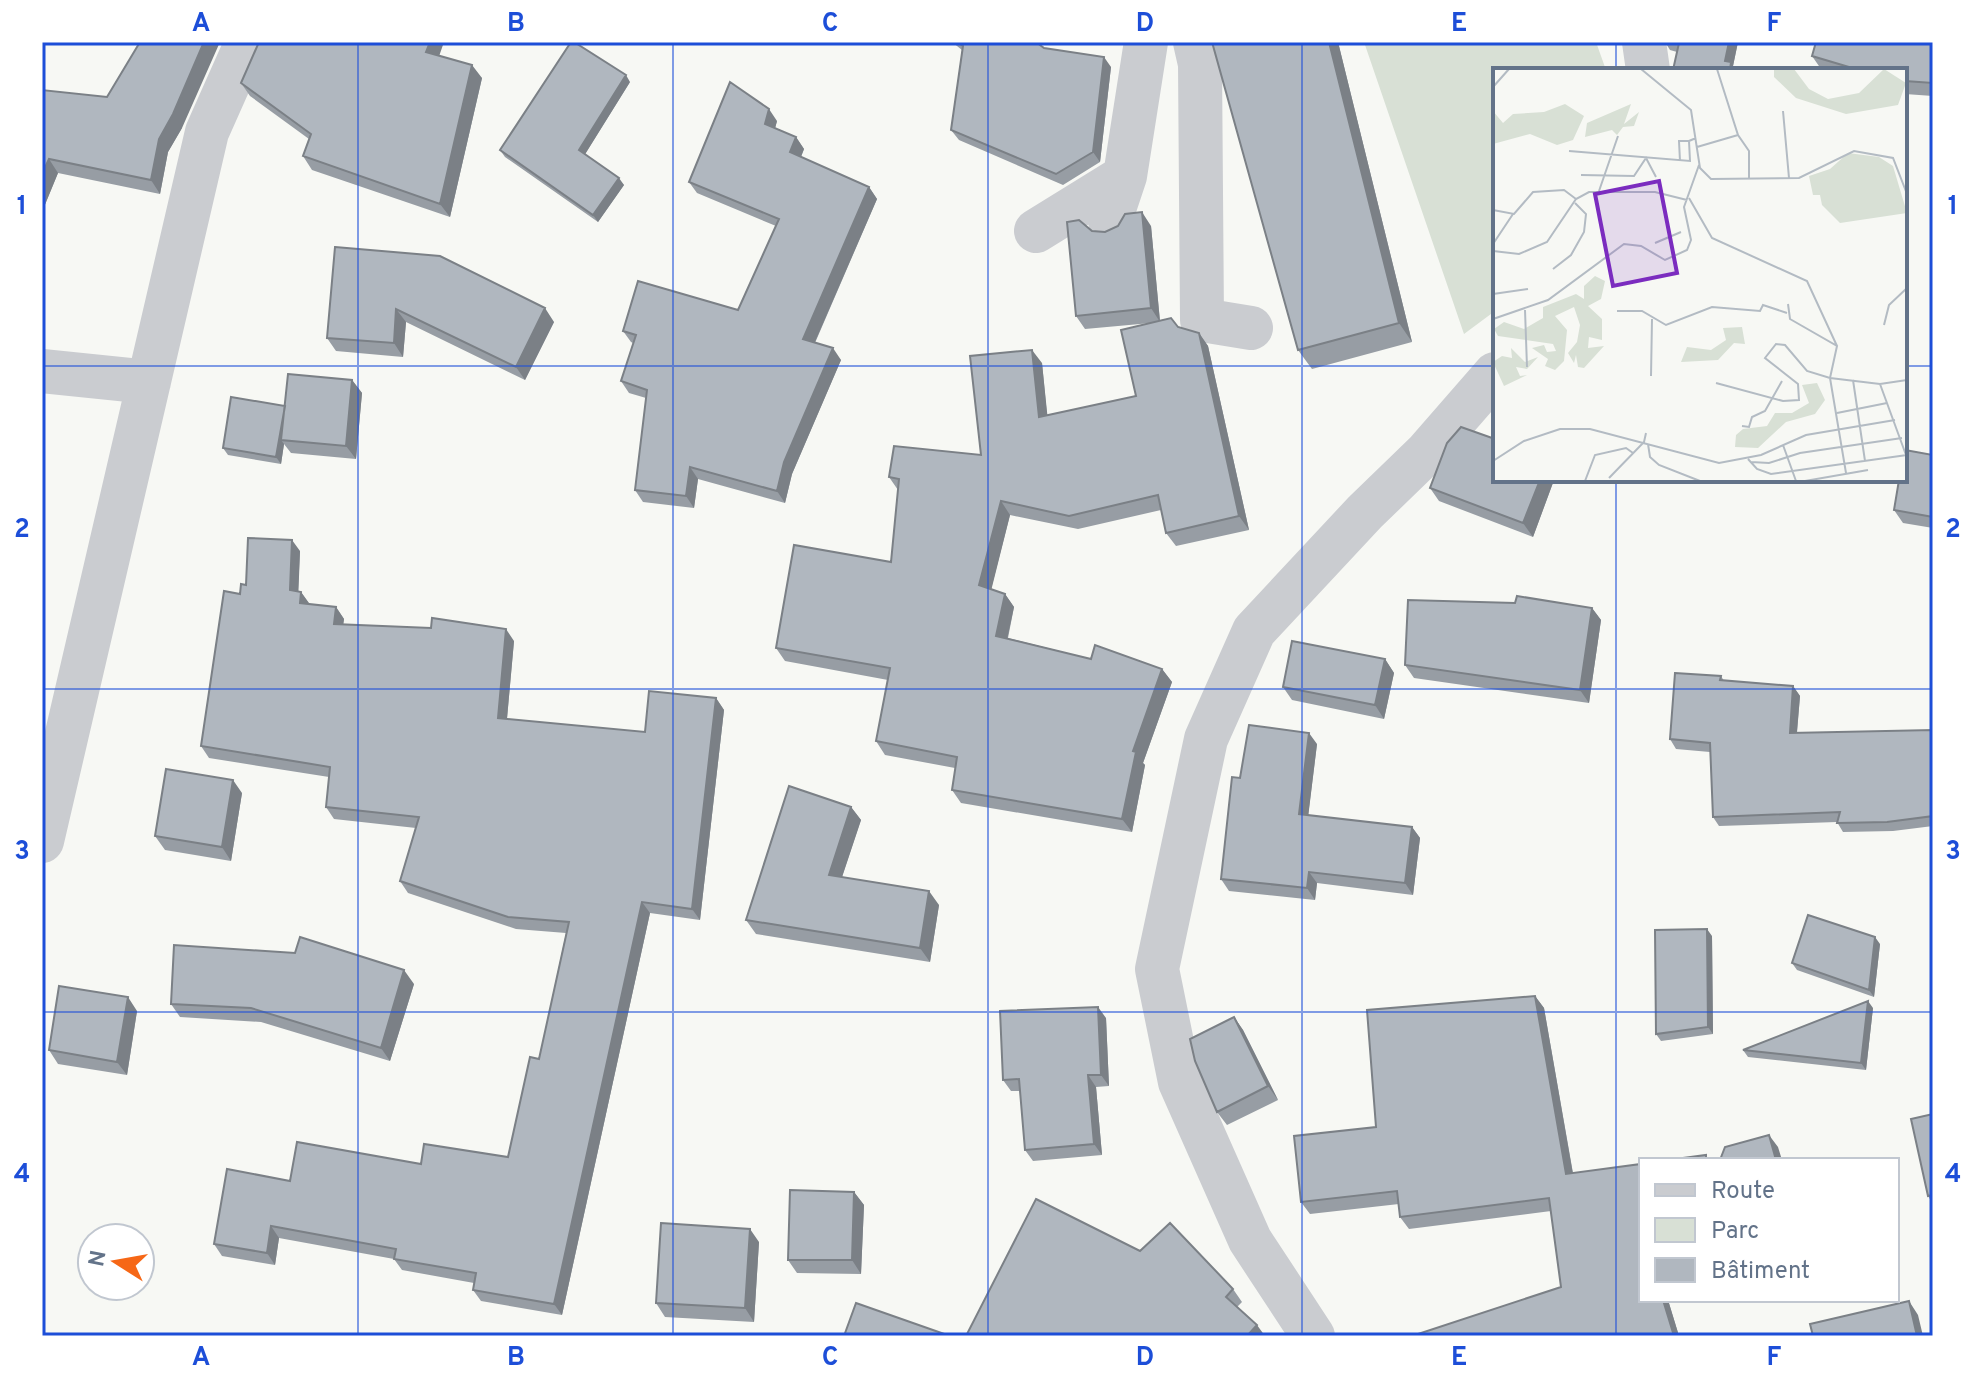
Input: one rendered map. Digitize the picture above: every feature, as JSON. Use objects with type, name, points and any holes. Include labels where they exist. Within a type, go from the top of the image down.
[{"type":"street","points":[[42,841],[207,132],[247,42]]},
{"type":"street","points":[[1110,221],[1125,176],[1146,42]]},
{"type":"street","points":[[1195,42],[1200,64],[1202,320],[1251,328]]},
{"type":"street","points":[[1644,42],[1648,68]]},
{"type":"street","points":[[1036,231],[1125,176]]},
{"type":"street","points":[[42,371],[149,382]]},
{"type":"street","points":[[1313,1336],[1250,1240],[1180,1082],[1157,969],[1206,739],[1254,631],[1365,512],[1427,452],[1493,376]]},
{"type":"green space","points":[[1364,42],[1596,42],[1605,68],[1493,68],[1493,312],[1464,334]]},
{"type":"building","points":[[140,42],[204,42],[159,139],[151,180],[49,159],[42,174],[42,90],[107,97]]},
{"type":"building","points":[[259,42],[430,42],[426,52],[472,65],[440,204],[303,156],[311,134],[241,83]]},
{"type":"building","points":[[571,42],[626,75],[579,150],[619,178],[593,215],[500,150]]},
{"type":"building","points":[[957,42],[1036,42],[1044,48],[1104,57],[1093,152],[1056,174],[951,130],[963,46]]},
{"type":"building","points":[[1212,42],[1329,42],[1399,323],[1298,350]]},
{"type":"building","points":[[1672,42],[1729,42],[1725,61],[1731,62],[1730,68],[1673,68],[1679,43]]},
{"type":"building","points":[[1816,42],[1933,42],[1933,83],[1907,81],[1907,68],[1852,68],[1812,56]]},
{"type":"building","points":[[730,82],[769,109],[765,124],[796,137],[790,152],[869,187],[803,339],[833,348],[784,462],[777,491],[690,467],[686,496],[635,490],[647,390],[621,381],[636,335],[623,331],[638,281],[738,310],[779,219],[689,182]]},
{"type":"building","points":[[1142,212],[1151,308],[1076,316],[1067,222],[1079,220],[1092,231],[1105,232],[1118,226],[1125,214]]},
{"type":"building","points":[[335,247],[440,256],[545,308],[516,367],[396,309],[394,343],[327,338]]},
{"type":"building","points":[[1171,318],[1178,327],[1199,333],[1239,516],[1166,533],[1158,495],[1069,516],[1001,501],[979,585],[1005,594],[996,636],[1091,659],[1095,645],[1162,669],[1133,751],[1136,752],[1122,819],[952,790],[957,757],[876,741],[890,668],[776,648],[794,545],[891,562],[899,479],[889,477],[894,446],[981,455],[970,356],[1032,350],[1039,417],[1136,396],[1121,330]]},
{"type":"building","points":[[288,374],[352,380],[346,446],[281,440]]},
{"type":"building","points":[[231,397],[285,406],[276,457],[223,448]]},
{"type":"building","points":[[1461,427],[1493,438],[1493,482],[1539,482],[1523,523],[1430,488],[1447,443]]},
{"type":"building","points":[[1907,450],[1933,455],[1933,517],[1894,510],[1899,482],[1907,482]]},
{"type":"building","points":[[248,538],[292,540],[290,590],[301,592],[300,603],[336,607],[334,624],[431,628],[432,618],[506,629],[498,718],[645,732],[649,691],[716,698],[692,909],[642,902],[554,1304],[473,1290],[476,1273],[394,1259],[396,1249],[271,1226],[267,1253],[214,1244],[227,1169],[290,1181],[297,1142],[421,1164],[424,1144],[508,1157],[530,1057],[539,1059],[569,922],[508,917],[400,881],[419,817],[326,807],[330,767],[201,746],[224,591],[240,594],[241,584],[246,585]]},
{"type":"building","points":[[1517,596],[1592,608],[1580,690],[1405,665],[1408,600],[1515,603]]},
{"type":"building","points":[[1292,641],[1385,659],[1375,705],[1283,687]]},
{"type":"building","points":[[1675,673],[1793,686],[1790,733],[1933,730],[1933,816],[1887,822],[1837,823],[1840,812],[1713,817],[1710,743],[1670,739]]},
{"type":"building","points":[[1249,725],[1309,733],[1299,814],[1412,827],[1405,883],[1309,872],[1307,888],[1221,879],[1232,777],[1240,778]]},
{"type":"building","points":[[166,769],[233,780],[222,847],[155,836]]},
{"type":"building","points":[[789,786],[851,807],[829,875],[929,891],[920,948],[746,920]]},
{"type":"building","points":[[1808,915],[1875,937],[1869,990],[1792,963]]},
{"type":"building","points":[[1707,929],[1708,1027],[1656,1034],[1655,930]]},
{"type":"building","points":[[300,937],[404,970],[381,1048],[251,1008],[171,1004],[174,945],[295,953]]},
{"type":"building","points":[[59,986],[128,997],[117,1062],[49,1050]]},
{"type":"building","points":[[1535,996],[1566,1174],[1639,1164],[1639,1302],[1664,1302],[1674,1336],[1412,1336],[1561,1287],[1549,1198],[1400,1217],[1397,1191],[1301,1202],[1294,1136],[1376,1127],[1367,1010]]},
{"type":"building","points":[[1868,1001],[1861,1063],[1743,1050]]},
{"type":"building","points":[[1098,1007],[1101,1075],[1088,1075],[1094,1144],[1025,1150],[1019,1079],[1003,1080],[1000,1011]]},
{"type":"building","points":[[1234,1017],[1268,1086],[1217,1112],[1195,1061],[1190,1039]]},
{"type":"building","points":[[1933,1114],[1933,1195],[1928,1196],[1911,1119]]},
{"type":"building","points":[[1769,1135],[1775,1158],[1721,1158],[1725,1147]]},
{"type":"building","points":[[790,1190],[854,1192],[852,1260],[788,1260]]},
{"type":"building","points":[[1036,1199],[1140,1251],[1170,1223],[1233,1289],[1226,1297],[1257,1325],[1247,1336],[966,1336]]},
{"type":"building","points":[[661,1223],[750,1229],[745,1308],[656,1303]]},
{"type":"building","points":[[1909,1301],[1917,1336],[1813,1336],[1810,1324]]},
{"type":"building","points":[[856,1303],[950,1336],[844,1336]]}]
